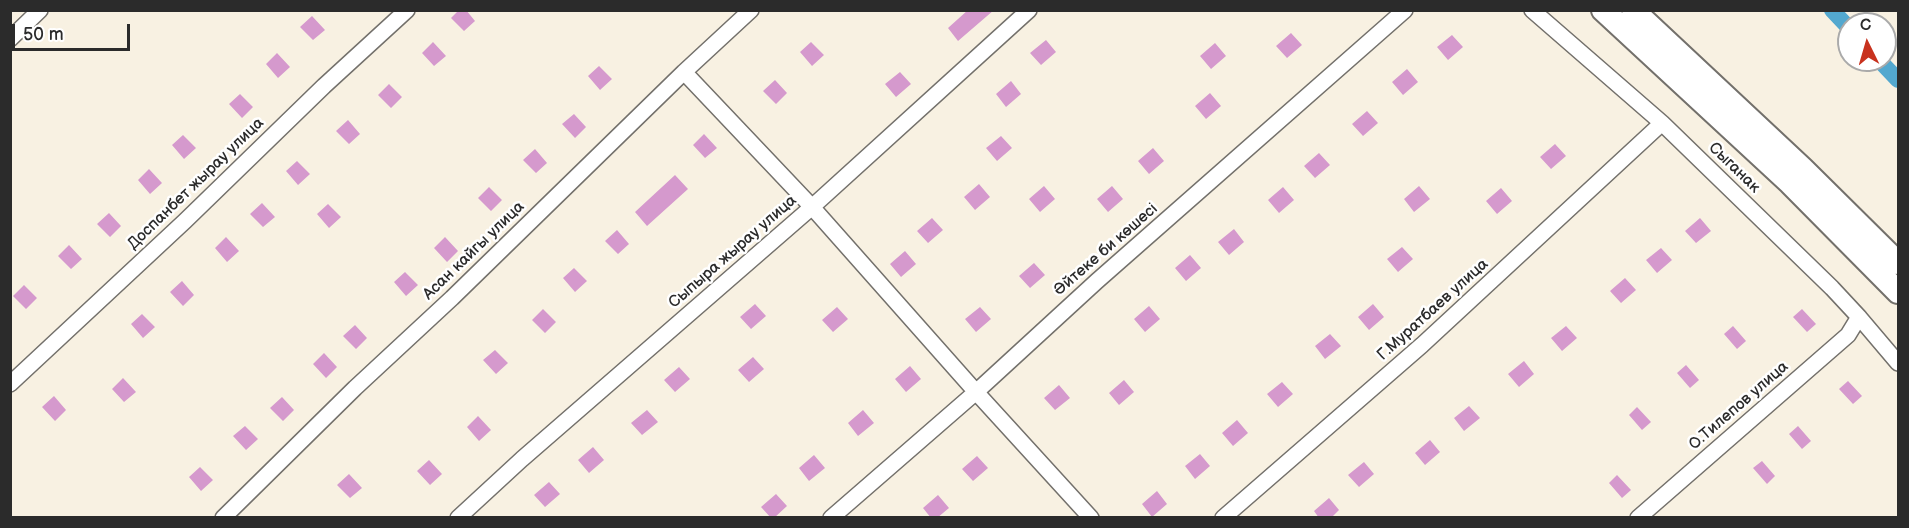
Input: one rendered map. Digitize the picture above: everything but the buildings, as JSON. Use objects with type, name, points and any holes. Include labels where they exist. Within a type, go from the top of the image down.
[{"type":"highway","points":[[1603,10],[1790,183],[1899,292]]},
{"type":"highway","points":[[1633,10],[1803,169],[1899,264]]},
{"type":"street","points":[[10,39],[40,10]]},
{"type":"street","name":"Доспанбет жырау улица","points":[[10,384],[407,10]]},
{"type":"street","name":"Асан кайгы улица","points":[[223,518],[751,10]]},
{"type":"street","name":"Сыпыра жырау улица","points":[[458,518],[522,459],[812,207],[1029,10]]},
{"type":"street","name":"Әйтеке би көшесі","points":[[831,518],[1405,10]]},
{"type":"street","name":"Сыганак","points":[[1532,10],[1662,123],[1859,317],[1899,363]]},
{"type":"street","points":[[684,72],[812,207],[1091,518]]},
{"type":"street","name":"Г.Муратбаев улица","points":[[1223,518],[1422,345],[1662,123]]},
{"type":"street","name":"О.Тилепов улица","points":[[1638,518],[1848,334],[1859,317]]},
{"type":"waterway","points":[[1832,10],[1837,15]]},
{"type":"waterway","points":[[1890,72],[1898,80]]}]
